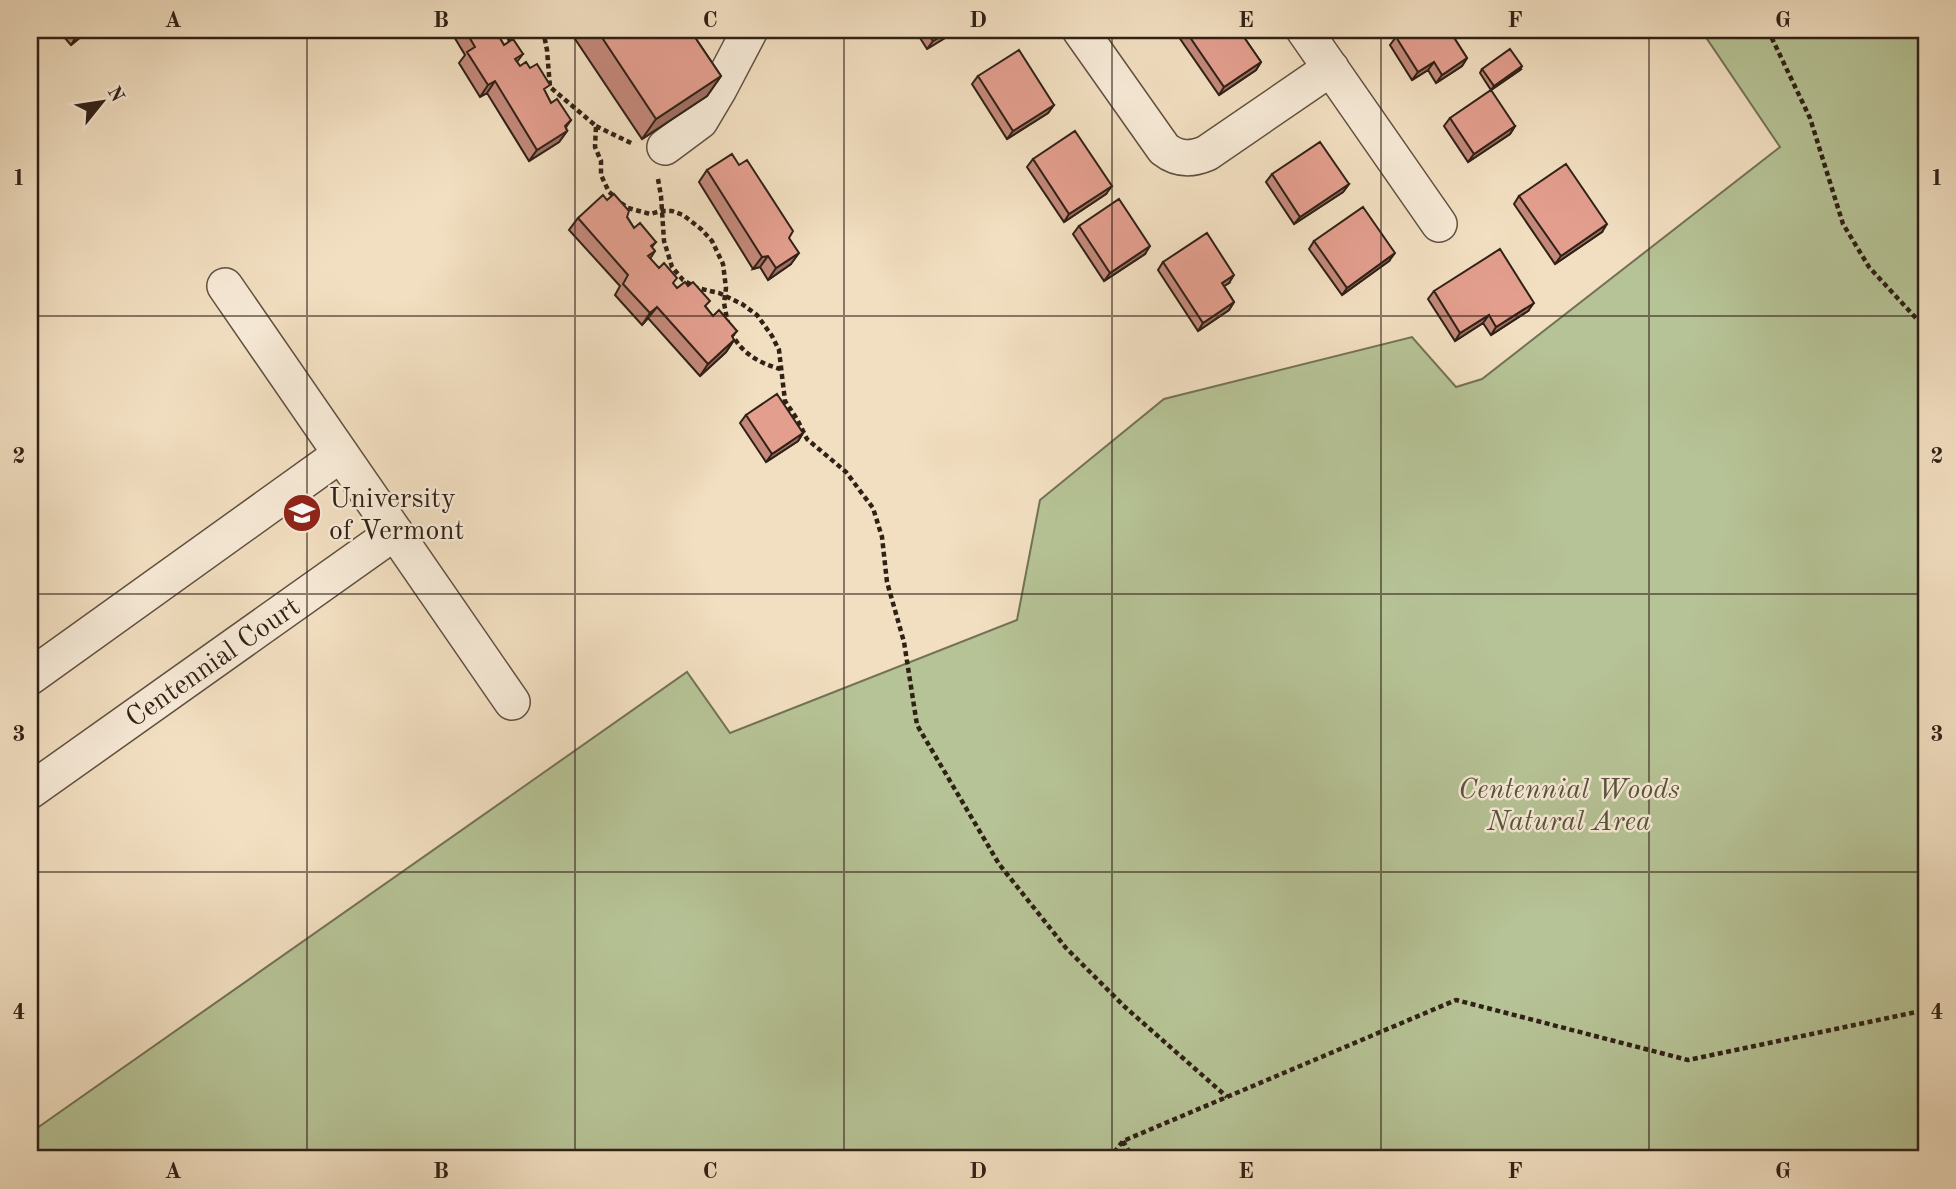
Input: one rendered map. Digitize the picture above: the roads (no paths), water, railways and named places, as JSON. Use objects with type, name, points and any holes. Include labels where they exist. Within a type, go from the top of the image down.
[{"type":"street","points":[[654,157],[700,121],[750,30]]},
{"type":"street","points":[[1080,30],[1164,149],[1177,157],[1207,153],[1331,68]]},
{"type":"street","points":[[1304,30],[1439,225]]},
{"type":"street","points":[[225,286],[512,702]]},
{"type":"street","points":[[30,677],[341,454]]},
{"type":"street","name":"Centennial Court","points":[[30,791],[395,532]]},
{"type":"place","name":"University of Vermont","points":[[302,513]]},
{"type":"park label","name":"Centennial Woods Natural Area","points":[[1569,804]]}]
